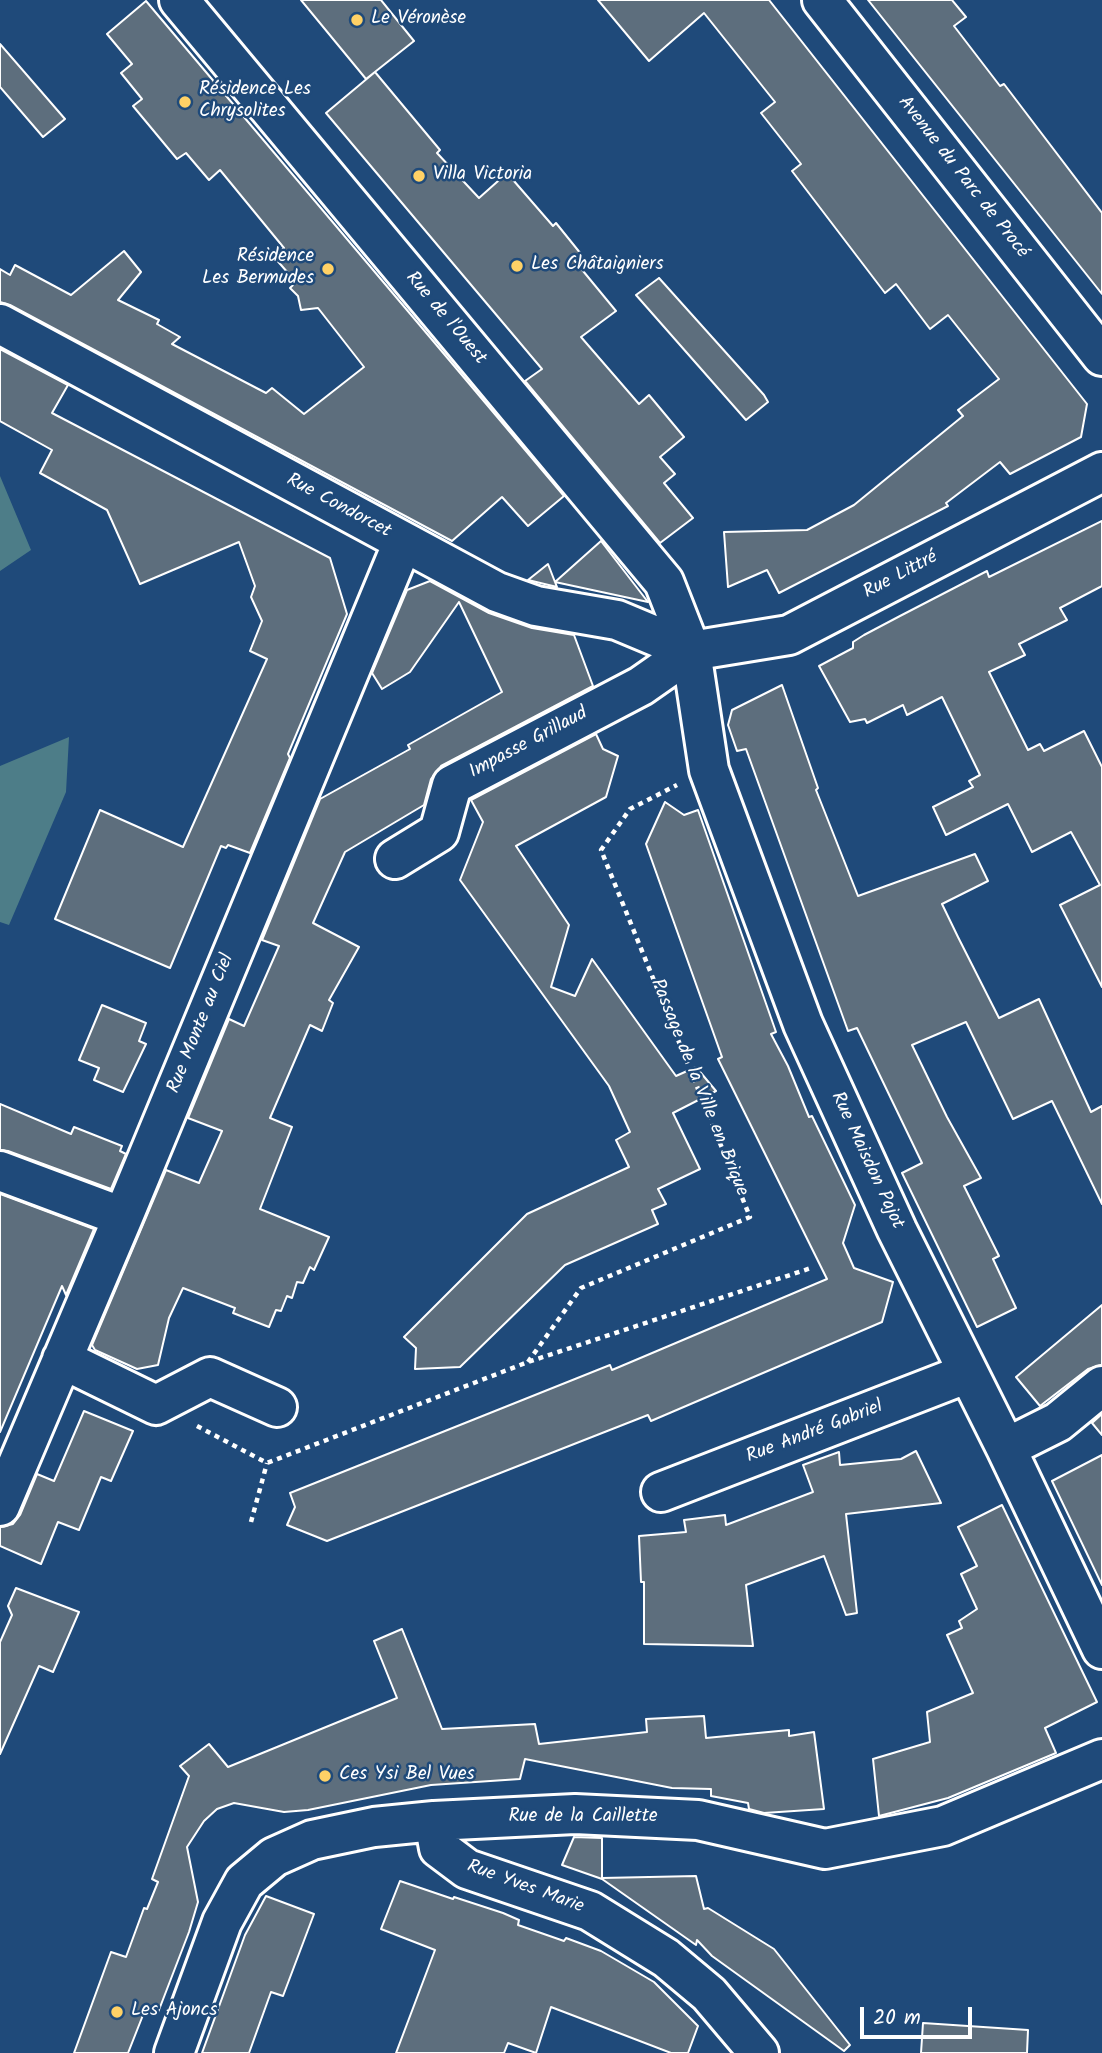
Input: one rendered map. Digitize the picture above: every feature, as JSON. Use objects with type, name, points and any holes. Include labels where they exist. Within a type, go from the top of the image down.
[{"type":"street","name":"Rue de l'Ouest","points":[[179,0],[658,574],[664,582],[691,651]]},
{"type":"street","name":"Avenue du Parc de Procé","points":[[822,0],[1102,356]]},
{"type":"street","name":"Rue Condorcet","points":[[0,324],[497,592],[536,606],[617,620],[691,651]]},
{"type":"street","name":"Rue Littré","points":[[691,651],[789,635],[1102,472]]},
{"type":"street","name":"Rue Monte au Ciel","points":[[0,1506],[403,542]]},
{"type":"street","name":"Impasse Grillaud","points":[[395,859],[439,832],[452,785],[641,686],[691,651]]},
{"type":"street","name":"Rue Maisdon Pajot","points":[[691,651],[709,770],[803,1024],[897,1230],[1006,1448],[1102,1649]]},
{"type":"street","points":[[0,1171],[123,1217]]},
{"type":"street","points":[[62,1359],[156,1405],[210,1377],[277,1407]]},
{"type":"street","name":"Rue André Gabriel","points":[[661,1492],[968,1373]]},
{"type":"street","points":[[1006,1448],[1058,1422],[1102,1386]]},
{"type":"street","name":"Rue de la Caillette","points":[[174,2053],[222,1922],[244,1882],[274,1857],[312,1840],[374,1827],[434,1821],[575,1814],[698,1820],[825,1849],[943,1826],[1102,1759]]},
{"type":"street","name":"Rue Yves Marie","points":[[434,1821],[439,1848],[467,1869],[590,1910],[666,1958],[709,1994],[759,2053]]},
{"type":"path","name":"Passage de la Ville en Brique","points":[[528,1362],[581,1288],[750,1217],[601,850],[630,810],[687,780]]},
{"type":"path","points":[[156,1405],[267,1463],[528,1362],[811,1268]]},
{"type":"path","points":[[251,1522],[267,1463]]},
{"type":"green space","points":[[0,476],[31,550],[0,571]]},
{"type":"green space","points":[[69,737],[66,792],[9,925],[0,922],[0,766]]},
{"type":"building","name":"Le Véronèse","points":[[301,0],[381,0],[414,41],[366,79]]},
{"type":"building","points":[[598,0],[769,0],[1087,404],[1081,437],[1010,474],[1000,462],[946,503],[948,506],[779,593],[767,570],[728,587],[724,532],[807,530],[854,505],[963,416],[958,410],[999,379],[948,315],[930,329],[896,284],[885,293],[792,171],[801,164],[761,113],[775,102],[704,13],[649,61]]},
{"type":"building","points":[[868,0],[952,0],[966,17],[954,26],[1000,86],[1004,84],[1102,213],[1102,294]]},
{"type":"building","points":[[146,1],[564,496],[528,526],[502,497],[452,541],[0,302],[0,269],[10,275],[15,265],[71,295],[124,251],[141,272],[118,300],[159,320],[157,324],[180,337],[172,344],[266,393],[272,388],[304,414],[364,367],[318,308],[301,310],[298,296],[290,288],[296,282],[274,257],[284,248],[220,170],[209,180],[186,153],[177,159],[133,106],[142,99],[121,73],[132,64],[107,34]]},
{"type":"building","points":[[0,44],[65,119],[43,137],[0,87]]},
{"type":"building","points":[[375,72],[440,150],[437,153],[479,198],[507,173],[553,226],[556,223],[581,254],[574,260],[616,311],[581,337],[639,404],[649,395],[684,437],[660,457],[675,474],[664,483],[693,518],[660,543],[525,381],[542,369],[326,113]]},
{"type":"building","points":[[659,278],[764,395],[768,402],[746,420],[636,295]]},
{"type":"building","points":[[0,349],[68,385],[52,413],[330,558],[347,614],[250,853],[228,845],[226,848],[221,846],[170,968],[55,919],[100,810],[183,847],[267,659],[250,651],[262,621],[251,597],[255,586],[239,542],[140,584],[107,510],[40,473],[52,450],[0,421]]},
{"type":"building","points":[[1102,521],[1102,586],[1060,608],[1067,620],[1019,644],[1025,655],[989,672],[1028,750],[1040,744],[1044,751],[1084,731],[1102,767],[1102,987],[1060,905],[1100,885],[1071,832],[1032,852],[1008,804],[946,835],[933,807],[973,787],[969,781],[980,775],[942,697],[907,715],[903,705],[867,723],[865,719],[850,722],[819,666],[853,648],[853,642],[864,635],[987,571],[989,577]]},
{"type":"building","points":[[601,541],[648,602],[555,582]]},
{"type":"building","points":[[548,564],[557,587],[528,580]]},
{"type":"building","points":[[430,581],[489,613],[532,628],[574,635],[593,686],[441,766],[431,779],[424,805],[345,852],[313,923],[359,947],[329,1000],[333,1003],[322,1031],[310,1025],[270,1118],[292,1127],[260,1209],[329,1237],[314,1270],[310,1267],[303,1283],[297,1282],[292,1298],[287,1296],[281,1311],[276,1310],[269,1327],[233,1313],[235,1308],[183,1288],[169,1318],[158,1365],[137,1369],[95,1350],[92,1345],[166,1170],[199,1183],[222,1131],[188,1118],[229,1019],[244,1026],[279,946],[262,940],[320,799],[410,749],[408,745],[502,692],[459,602],[410,672],[382,689],[372,673],[407,590]]},
{"type":"building","points":[[782,685],[818,788],[816,790],[858,896],[975,854],[988,881],[942,904],[958,937],[999,1018],[1039,999],[1091,1112],[1102,1106],[1102,1204],[1052,1101],[1013,1119],[966,1022],[912,1045],[981,1178],[964,1186],[999,1256],[993,1259],[1016,1308],[977,1327],[902,1173],[922,1163],[857,1028],[848,1031],[746,749],[737,751],[728,725],[732,710]]},
{"type":"building","points":[[596,734],[603,749],[618,756],[606,797],[516,846],[569,925],[551,987],[575,996],[592,959],[676,1076],[696,1067],[716,1091],[673,1113],[700,1169],[658,1189],[666,1204],[652,1210],[658,1224],[565,1265],[460,1367],[415,1369],[416,1348],[404,1337],[527,1214],[629,1167],[616,1140],[630,1132],[609,1086],[460,880],[483,822],[471,800]]},
{"type":"building","points":[[665,802],[684,815],[698,810],[776,1032],[771,1034],[788,1066],[809,1117],[812,1116],[855,1205],[843,1243],[854,1268],[893,1282],[882,1322],[651,1421],[648,1415],[327,1541],[287,1525],[295,1507],[290,1493],[610,1365],[612,1370],[827,1279],[718,1059],[722,1057],[646,844]]},
{"type":"building","points":[[102,1005],[146,1023],[139,1041],[146,1044],[123,1092],[94,1080],[99,1068],[79,1060]]},
{"type":"building","points":[[0,1104],[71,1134],[74,1127],[122,1146],[120,1151],[126,1154],[111,1189],[0,1150]]},
{"type":"building","points":[[0,1194],[94,1229],[66,1295],[62,1286],[0,1432]]},
{"type":"building","points":[[1102,1305],[1102,1365],[1088,1369],[1040,1406],[1016,1377]]},
{"type":"building","points":[[84,1411],[133,1431],[111,1481],[101,1477],[79,1530],[58,1522],[41,1564],[0,1546],[0,1527],[13,1524],[20,1515],[37,1474],[54,1481]]},
{"type":"building","points":[[1102,1414],[1102,1435],[1092,1423]]},
{"type":"building","points":[[916,1451],[941,1503],[846,1514],[857,1613],[846,1615],[824,1556],[746,1585],[753,1646],[644,1644],[644,1582],[641,1582],[639,1536],[686,1532],[684,1520],[725,1515],[726,1525],[813,1492],[803,1465],[839,1452],[840,1465],[901,1459]]},
{"type":"building","points":[[1102,1455],[1102,1585],[1052,1481]]},
{"type":"building","points":[[1002,1505],[1097,1702],[1045,1728],[1056,1753],[948,1798],[879,1816],[873,1759],[930,1742],[927,1712],[973,1693],[947,1635],[962,1628],[959,1621],[977,1609],[961,1574],[977,1566],[958,1527]]},
{"type":"building","points":[[16,1588],[79,1612],[53,1672],[39,1666],[0,1754],[0,1642],[12,1615],[8,1606]]},
{"type":"building","points":[[402,1629],[442,1729],[535,1724],[539,1744],[647,1732],[646,1719],[704,1716],[706,1738],[789,1730],[789,1736],[814,1732],[824,1809],[764,1813],[749,1809],[748,1803],[711,1796],[711,1789],[672,1788],[525,1759],[520,1779],[431,1785],[308,1810],[284,1812],[234,1803],[217,1809],[204,1821],[187,1847],[198,1902],[157,2015],[145,2010],[128,2053],[74,2053],[111,1952],[126,1957],[144,1908],[147,1909],[158,1882],[152,1879],[189,1776],[180,1766],[209,1744],[228,1767],[397,1698],[374,1641]]},
{"type":"building","points":[[574,1837],[602,1838],[602,1878],[696,1876],[704,1909],[708,1908],[774,1949],[850,2045],[844,2051],[712,1956],[697,1940],[696,1945],[602,1879],[562,1865]]},
{"type":"building","points":[[400,1881],[503,1913],[519,1920],[518,1925],[601,1951],[654,1982],[698,2026],[688,2053],[671,2053],[551,2007],[536,2053],[508,2043],[504,2053],[396,2053],[435,1950],[381,1929]]},
{"type":"building","points":[[266,1896],[314,1914],[283,1996],[271,1992],[249,2053],[202,2053],[245,1935]]},
{"type":"building","points":[[923,2023],[1028,2030],[1027,2053],[921,2053]]},
{"type":"place","name":"Le Véronèse","points":[[357,20]]},
{"type":"place","name":"Résidence Les Chrysolites","points":[[185,102]]},
{"type":"place","name":"Villa Victoria","points":[[419,176]]},
{"type":"place","name":"Les Châtaigniers","points":[[517,266]]},
{"type":"place","name":"Résidence Les Bermudes","points":[[328,269]]},
{"type":"place","name":"Ces Ysi Bel Vues","points":[[325,1776]]},
{"type":"place","name":"Les Ajoncs","points":[[117,2012]]}]
